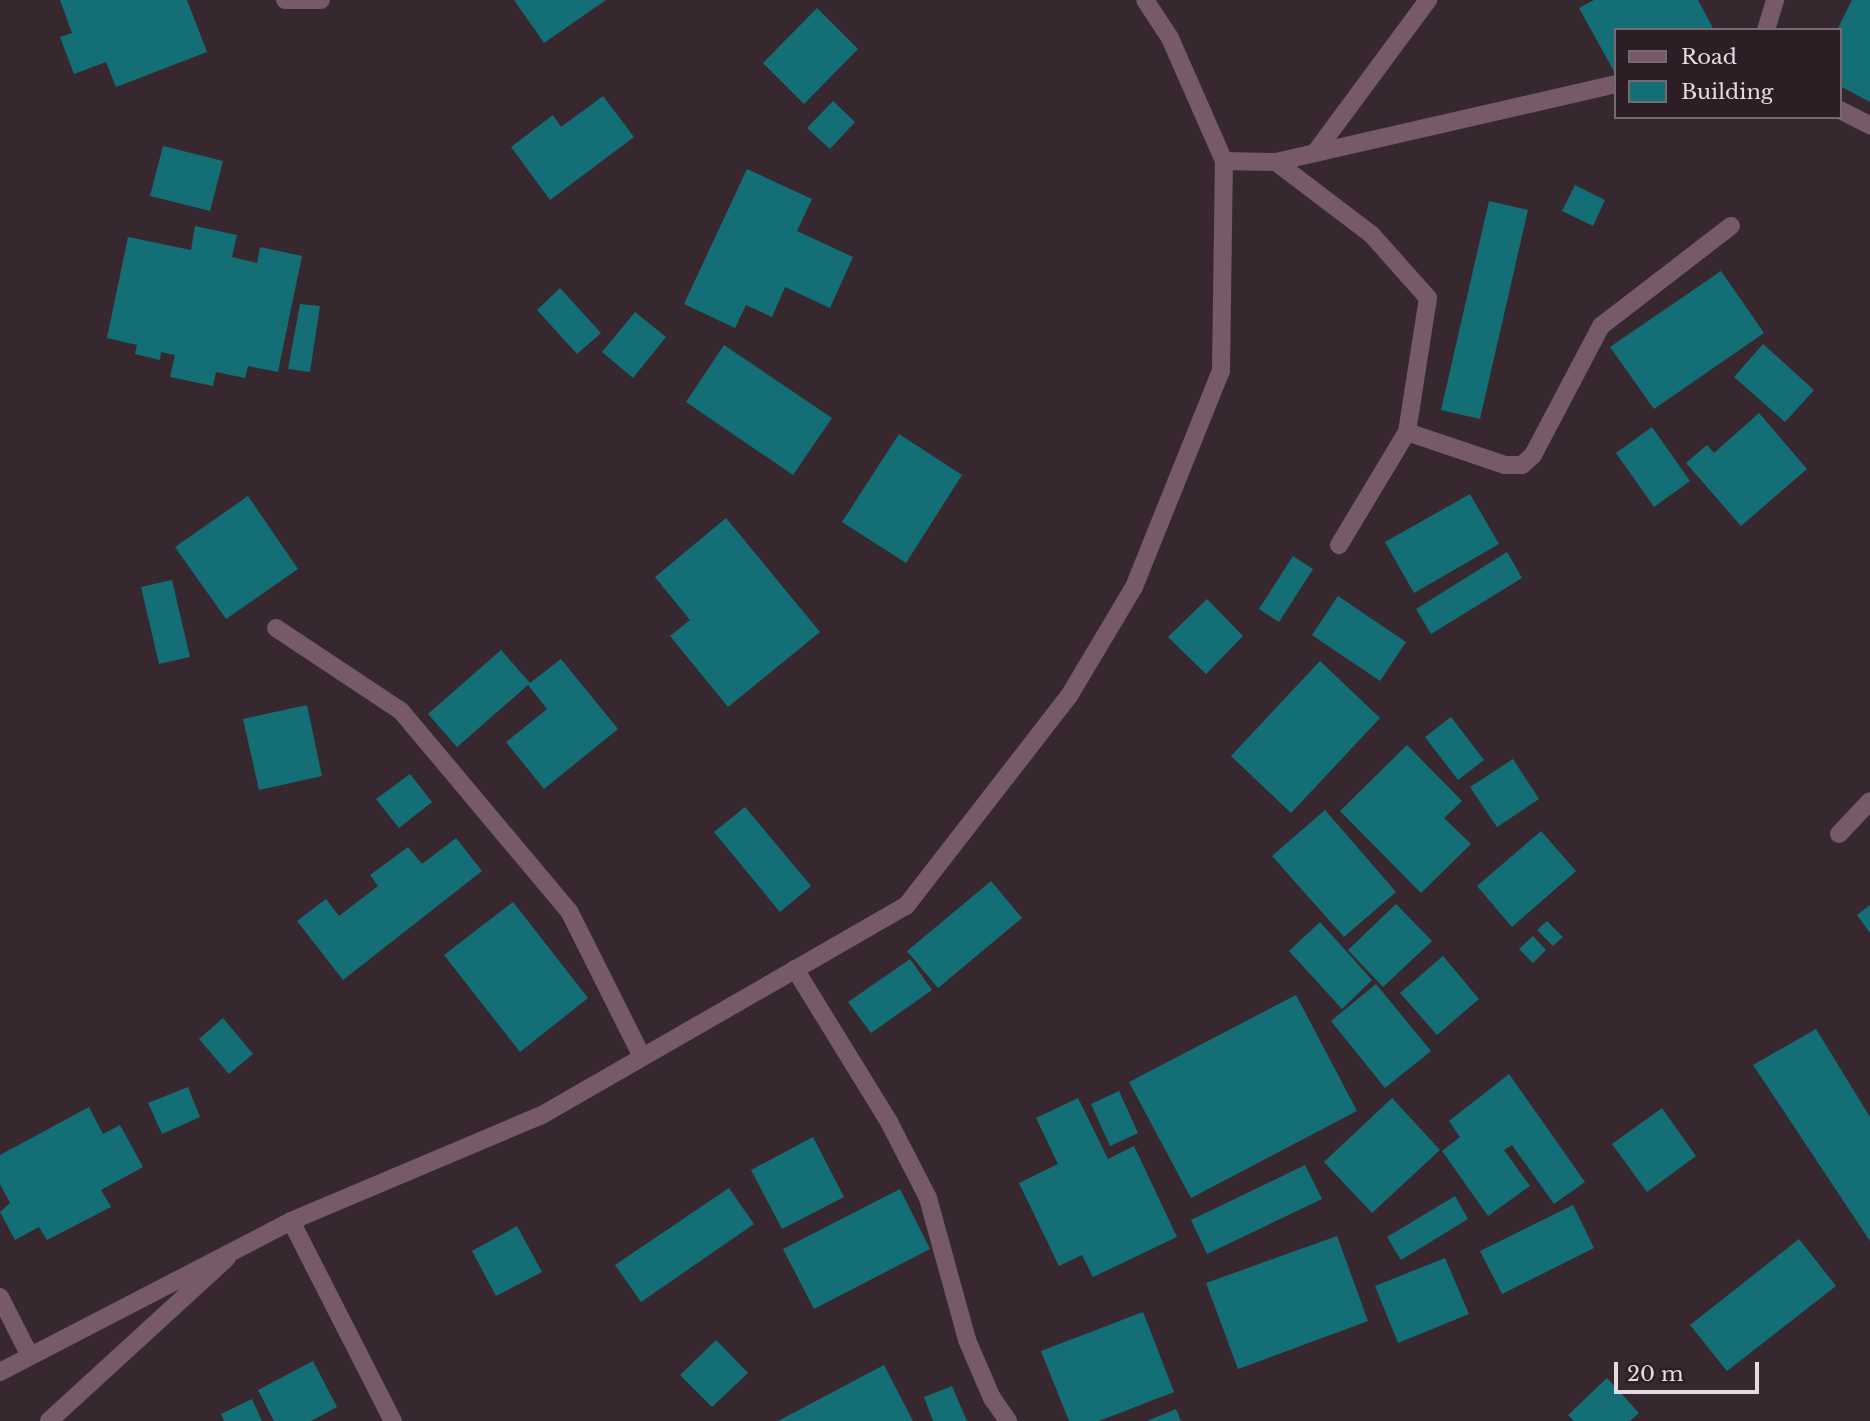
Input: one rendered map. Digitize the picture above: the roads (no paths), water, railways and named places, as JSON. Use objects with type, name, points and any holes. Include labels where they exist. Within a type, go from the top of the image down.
[{"type":"street","points":[[285,0],[321,0]]},
{"type":"street","points":[[0,1372],[291,1221],[530,1121],[906,906],[1069,696],[1134,587],[1221,371],[1224,161],[1170,38],[1145,0]]},
{"type":"street","points":[[1317,150],[1427,0]]},
{"type":"street","points":[[1767,28],[1775,0]]},
{"type":"street","points":[[1224,161],[1276,162],[1317,150],[1615,84]]},
{"type":"street","points":[[1842,111],[1870,125]]},
{"type":"street","points":[[1276,162],[1372,234],[1428,298],[1407,432],[1339,545]]},
{"type":"street","points":[[1407,432],[1505,465],[1521,465],[1533,455],[1601,326],[1731,226]]},
{"type":"street","points":[[276,628],[401,711],[569,911],[642,1057]]},
{"type":"street","points":[[1839,834],[1870,801]]},
{"type":"street","points":[[795,969],[889,1122],[928,1199],[967,1340],[992,1398],[1008,1421]]},
{"type":"street","points":[[291,1221],[393,1421]]},
{"type":"street","points":[[49,1421],[236,1249]]},
{"type":"street","points":[[0,1297],[30,1356]]}]
